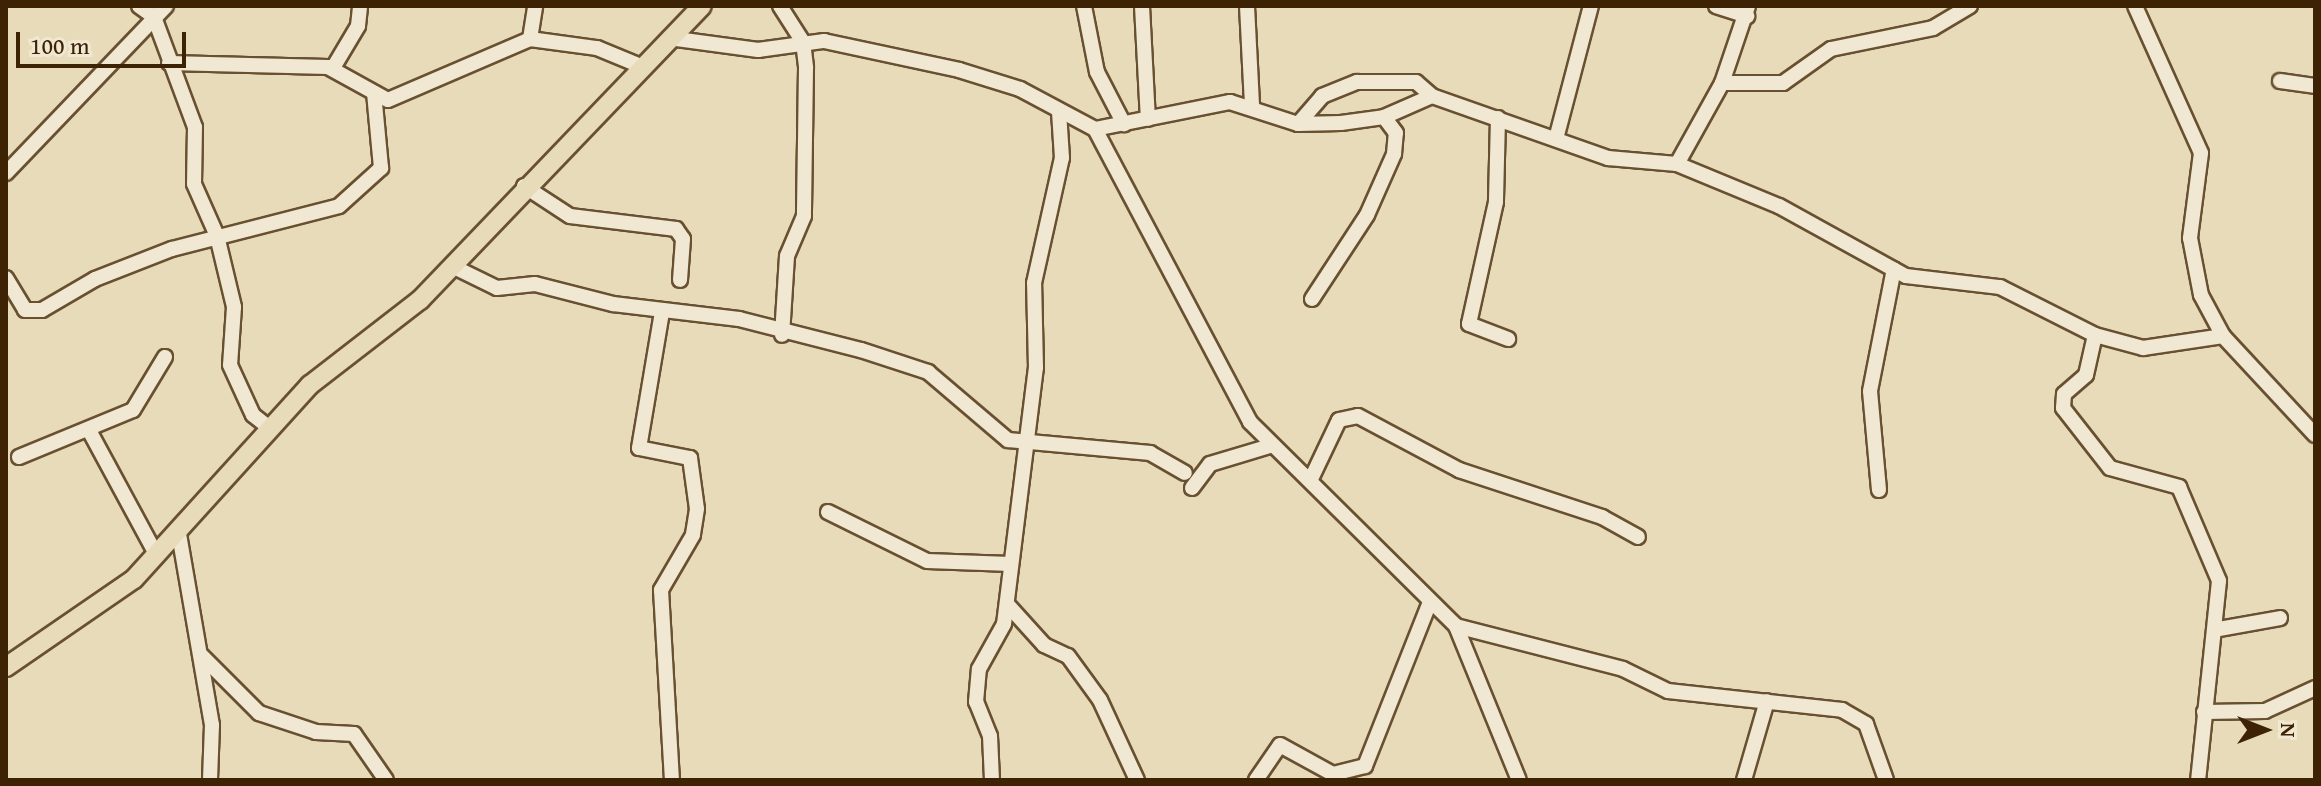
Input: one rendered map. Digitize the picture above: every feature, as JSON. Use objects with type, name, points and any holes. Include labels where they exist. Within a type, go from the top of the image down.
[{"type":"main road","points":[[8,662],[109,600],[157,556],[310,385],[452,266],[638,65],[702,6]]},
{"type":"street","points":[[139,6],[154,17],[199,144],[194,184],[217,236],[234,307],[230,365],[253,415],[271,429]]},
{"type":"street","points":[[7,170],[166,6]]},
{"type":"street","points":[[333,68],[358,26],[360,6]]},
{"type":"street","points":[[530,39],[535,6]]},
{"type":"street","points":[[780,6],[803,42],[804,216],[787,256],[782,335]]},
{"type":"street","points":[[1084,6],[1097,72],[1124,124]]},
{"type":"street","points":[[1142,6],[1148,119]]},
{"type":"street","points":[[1247,6],[1252,106]]},
{"type":"street","points":[[1556,139],[1591,6]]},
{"type":"street","points":[[1677,164],[1722,83],[1747,11],[1716,6]]},
{"type":"street","points":[[1722,83],[1783,83],[1831,49],[1933,28],[1970,6]]},
{"type":"street","points":[[2135,6],[2201,153],[2191,262],[2223,336],[2315,435]]},
{"type":"street","points":[[669,38],[758,50],[803,42],[973,73],[1095,129],[1230,102],[1252,106],[1298,124],[1384,117],[1432,96]]},
{"type":"street","points":[[169,63],[333,68],[374,93],[409,96],[530,39],[597,48],[638,65]]},
{"type":"street","points":[[2280,81],[2315,86]]},
{"type":"street","points":[[1298,124],[1322,96],[1357,82],[1416,82],[1432,96],[1626,162],[1677,164],[1779,206],[1914,278],[2000,287],[2095,335],[2143,348],[2223,336]]},
{"type":"street","points":[[6,280],[25,310],[42,310],[95,279],[217,236],[287,224],[346,201],[381,168],[374,93]]},
{"type":"street","points":[[992,780],[990,736],[976,702],[979,669],[1000,635],[1007,604],[1022,444],[1036,368],[1034,283],[1062,158],[1059,111]]},
{"type":"street","points":[[1312,299],[1367,215],[1394,154],[1396,133],[1384,117]]},
{"type":"street","points":[[1498,118],[1496,202],[1469,324],[1508,339]]},
{"type":"street","points":[[1095,129],[1186,308],[1270,446],[1311,479],[1429,604],[1456,626],[1623,669],[1658,689],[1767,701],[1854,715],[1875,739],[1886,780]]},
{"type":"street","points":[[524,186],[570,216],[676,229],[683,239],[680,280]]},
{"type":"street","points":[[452,266],[497,288],[535,284],[662,312],[739,319],[782,335],[919,368],[998,435],[1022,444],[1150,453],[1185,473]]},
{"type":"street","points":[[1879,490],[1870,391],[1894,269]]},
{"type":"street","points":[[662,312],[639,448],[690,458],[697,509],[693,535],[661,590],[672,780]]},
{"type":"street","points":[[2095,335],[2086,375],[2061,404],[2106,465],[2171,481],[2186,497],[2219,581],[2219,629],[2204,712],[2198,780]]},
{"type":"street","points":[[19,457],[90,432],[140,405],[165,357]]},
{"type":"street","points":[[1311,479],[1339,420],[1358,416],[1459,470],[1602,517],[1638,537]]},
{"type":"street","points":[[90,432],[157,556]]},
{"type":"street","points":[[1192,488],[1210,464],[1270,446]]},
{"type":"street","points":[[828,512],[927,561],[1011,564]]},
{"type":"street","points":[[179,534],[202,656],[210,780]]},
{"type":"street","points":[[1007,604],[1044,645],[1068,656],[1100,700],[1137,780]]},
{"type":"street","points":[[1256,780],[1280,745],[1333,774],[1365,766],[1429,604]]},
{"type":"street","points":[[2219,629],[2280,618]]},
{"type":"street","points":[[1456,626],[1519,780]]},
{"type":"street","points":[[202,656],[259,713],[316,732],[354,734],[386,780]]},
{"type":"street","points":[[2204,712],[2265,711],[2315,688]]},
{"type":"street","points":[[1744,780],[1767,701]]}]
